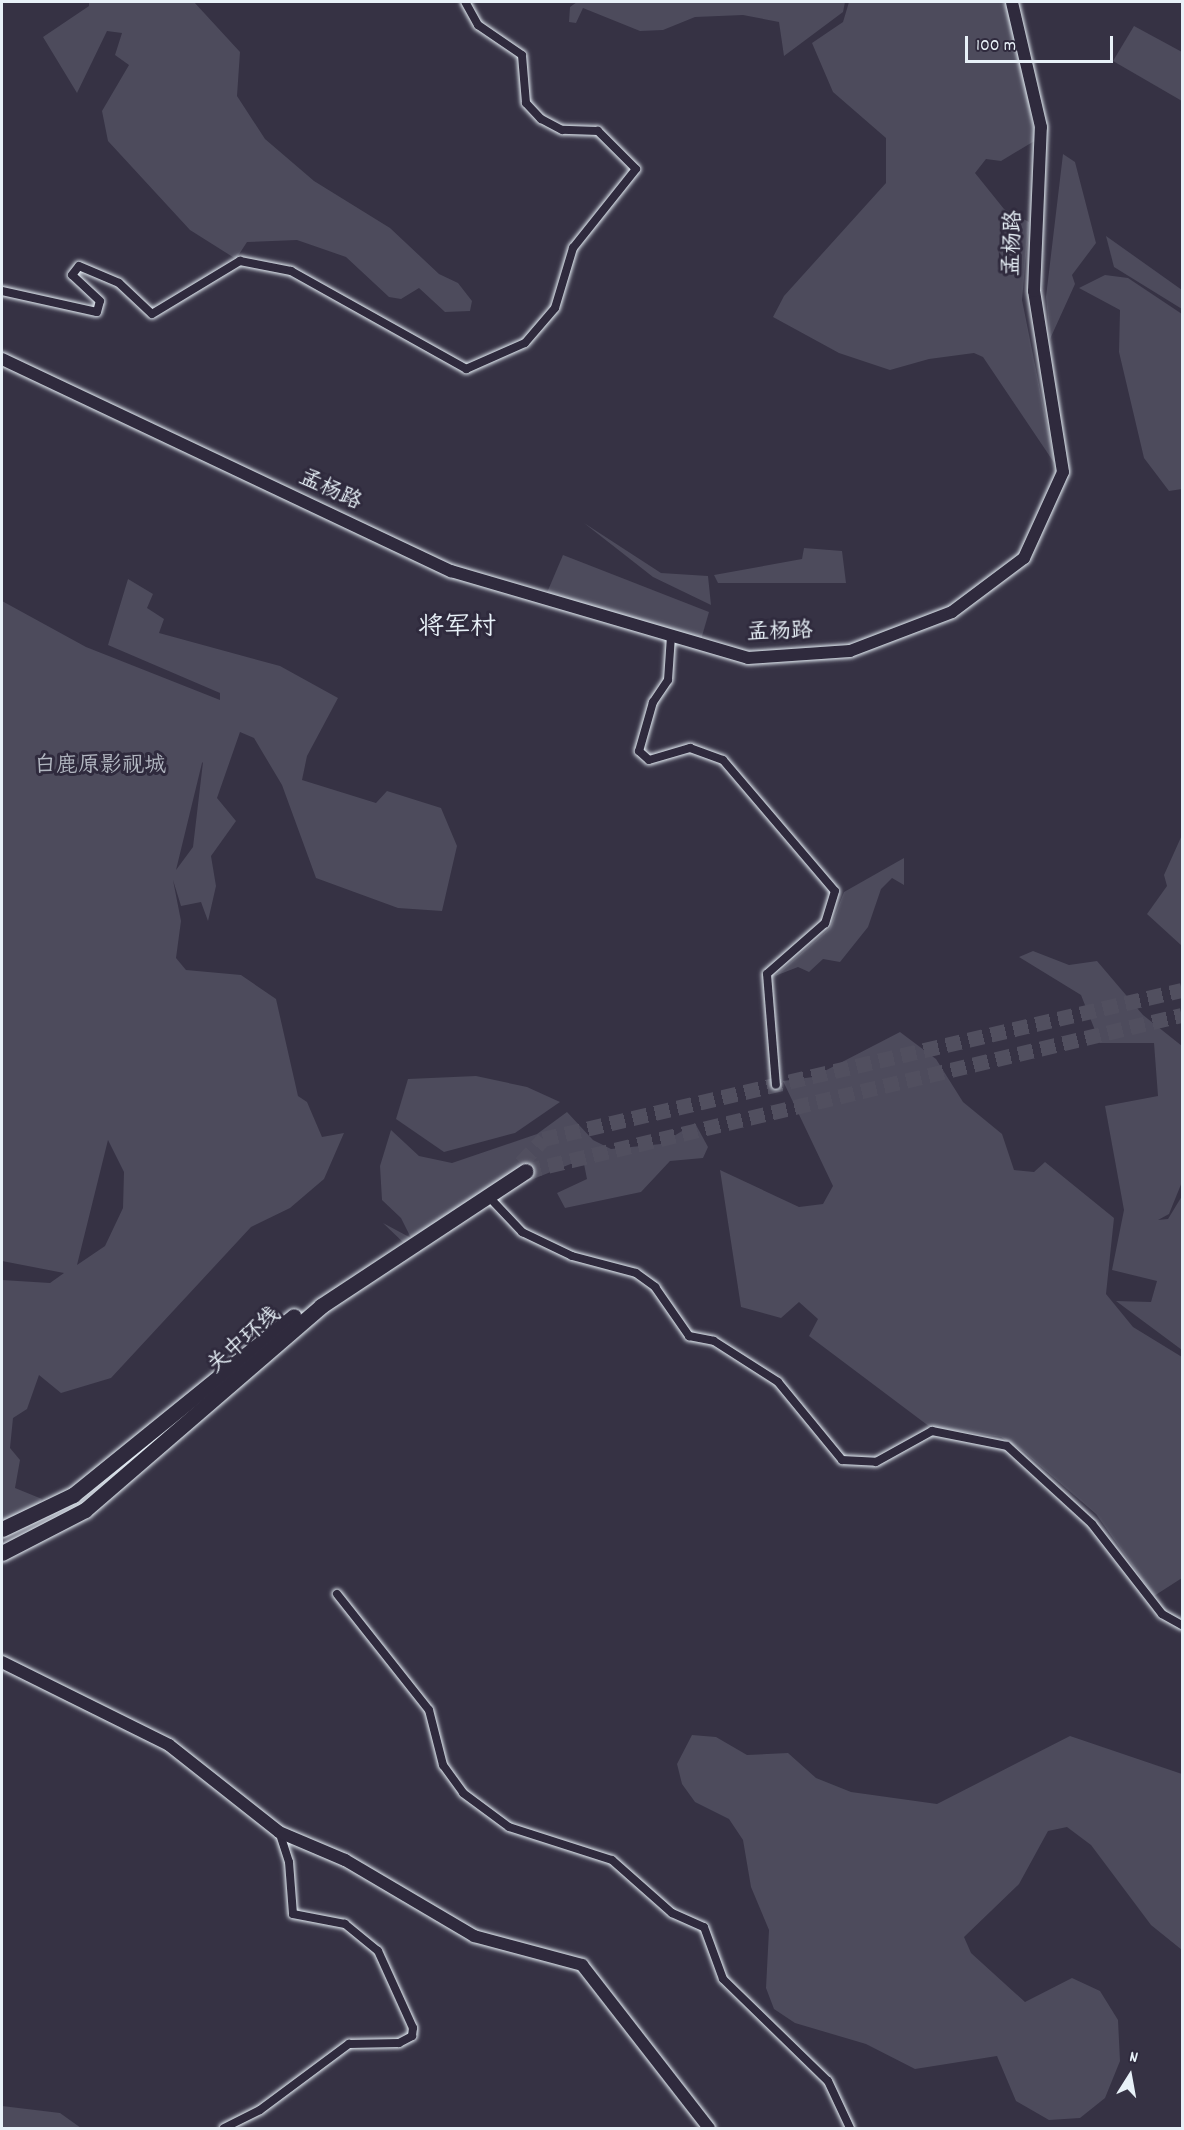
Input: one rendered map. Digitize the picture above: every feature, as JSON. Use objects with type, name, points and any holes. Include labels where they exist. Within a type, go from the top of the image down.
[{"type":"highway","name":"关中环线","points":[[2,1529],[73,1495],[316,1299],[523,1167],[488,1196],[321,1306],[85,1510],[2,1553]]},
{"type":"main road","name":"孟杨路","points":[[2,359],[451,571],[748,658],[850,651],[952,612],[1024,558],[1063,472],[1034,291],[1041,127],[1012,2]]},
{"type":"main road","points":[[2,1662],[169,1745],[279,1832],[345,1860],[474,1936],[582,1965],[709,2128]]},
{"type":"street","points":[[2,291],[97,312],[100,301],[72,275],[79,266],[119,284],[152,314],[240,261],[291,271],[466,369],[525,343],[555,308],[573,248],[636,169],[598,131],[562,130],[541,119],[526,102],[522,55],[478,25],[465,2]]},
{"type":"street","points":[[671,636],[668,680],[653,702],[639,751],[649,760],[690,748],[723,760],[835,891],[825,923],[767,974],[776,1085]]},
{"type":"street","points":[[488,1196],[522,1232],[572,1256],[636,1273],[655,1287],[689,1336],[714,1341],[778,1382],[842,1460],[876,1462],[909,1439],[932,1431],[1007,1446],[1092,1524],[1162,1614],[1182,1625]]},
{"type":"street","points":[[337,1594],[429,1710],[443,1765],[464,1792],[509,1827],[612,1860],[672,1913],[704,1928],[723,1979],[828,2081],[850,2128]]},
{"type":"street","points":[[224,2128],[260,2110],[349,2044],[399,2043],[412,2036],[413,2028],[378,1951],[345,1924],[293,1914],[289,1862],[279,1832]]},
{"type":"green space","points":[[89,2],[194,2],[240,52],[237,96],[265,139],[314,181],[390,228],[439,274],[458,283],[472,301],[470,311],[445,312],[419,288],[401,299],[389,297],[346,257],[297,240],[247,242],[236,259],[190,230],[108,141],[102,111],[129,65],[115,55],[122,33],[107,31],[77,93],[43,37],[89,6]]},
{"type":"green space","points":[[577,2],[845,2],[843,12],[784,56],[779,22],[743,15],[695,17],[663,30],[640,31],[583,8],[576,23],[569,22],[570,7]]},
{"type":"green space","points":[[849,2],[1009,2],[1036,140],[1001,161],[986,159],[975,173],[1004,209],[1029,222],[1022,300],[1055,464],[983,357],[974,353],[929,359],[890,370],[839,353],[773,317],[784,296],[886,183],[886,138],[833,92],[812,43],[843,22]]},
{"type":"green space","points":[[1134,26],[1182,52],[1182,101],[1113,61]]},
{"type":"green space","points":[[1063,154],[1075,162],[1096,243],[1072,275],[1075,284],[1050,339],[1046,297]]},
{"type":"green space","points":[[1106,236],[1182,290],[1182,309],[1114,267]]},
{"type":"green space","points":[[1105,275],[1128,278],[1182,314],[1182,489],[1169,491],[1144,458],[1119,352],[1120,310],[1079,288]]},
{"type":"green space","points":[[584,523],[661,573],[708,576],[711,605],[653,577]]},
{"type":"green space","points":[[804,548],[842,551],[846,583],[718,583],[714,575],[802,559]]},
{"type":"green space","points":[[563,555],[709,612],[700,643],[546,595]]},
{"type":"green space","name":"白鹿原影视城","points":[[128,579],[153,594],[147,608],[164,619],[159,633],[280,666],[338,698],[307,756],[302,780],[376,803],[387,791],[441,808],[457,846],[442,911],[398,908],[316,878],[282,785],[254,738],[240,732],[217,798],[236,821],[211,856],[216,886],[208,921],[201,902],[181,906],[173,880],[181,921],[176,958],[186,970],[241,975],[276,999],[298,1096],[307,1102],[322,1137],[344,1133],[324,1179],[290,1208],[251,1227],[111,1378],[61,1393],[39,1375],[27,1409],[13,1418],[10,1448],[20,1460],[15,1488],[42,1499],[28,1522],[16,1531],[2,1528],[2,1280],[50,1283],[64,1273],[2,1261],[2,601],[86,647],[220,700],[220,693],[108,645]],"holes":[[[202,763],[193,847],[176,870]],[[108,1140],[124,1172],[123,1208],[105,1246],[77,1265]]]},
{"type":"green space","points":[[1182,835],[1182,946],[1147,914],[1167,886],[1164,875]]},
{"type":"green space","points":[[904,858],[904,885],[892,878],[881,889],[868,927],[840,962],[823,959],[809,972],[798,967],[775,976],[830,928],[844,892]]},
{"type":"green space","points":[[1033,951],[1069,965],[1097,961],[1143,1015],[1182,1046],[1182,1182],[1169,1214],[1158,1220],[1168,1219],[1182,1196],[1182,1350],[1116,1301],[1151,1302],[1157,1281],[1112,1270],[1124,1210],[1105,1106],[1158,1096],[1154,1043],[1100,1043],[1081,995],[1019,957]]},
{"type":"green space","points":[[900,1032],[936,1059],[963,1102],[1002,1134],[1014,1170],[1034,1172],[1045,1162],[1114,1218],[1106,1294],[1133,1327],[1182,1357],[1182,1578],[1154,1596],[1096,1514],[1024,1452],[1001,1437],[930,1427],[809,1336],[818,1319],[799,1302],[781,1318],[741,1307],[720,1170],[799,1207],[823,1204],[833,1186],[783,1081],[813,1077]]},
{"type":"green space","points":[[476,1076],[527,1087],[560,1102],[515,1133],[444,1152],[396,1119],[408,1079]]},
{"type":"green space","points":[[567,1112],[593,1140],[611,1149],[661,1144],[695,1123],[708,1147],[703,1158],[670,1161],[641,1192],[565,1208],[557,1193],[587,1179],[583,1159],[511,1188],[407,1246],[383,1223],[411,1238],[401,1218],[382,1200],[380,1166],[391,1130],[419,1156],[452,1163],[537,1134]]},
{"type":"green space","points":[[692,1735],[716,1737],[747,1755],[788,1753],[816,1778],[851,1792],[937,1804],[1070,1736],[1182,1774],[1182,1950],[1151,1925],[1091,1845],[1067,1827],[1048,1831],[1019,1884],[964,1937],[971,1953],[1025,2002],[1072,1978],[1100,1991],[1118,2020],[1120,2061],[1105,2098],[1080,2118],[1049,2120],[1016,2101],[997,2056],[915,2069],[866,2044],[795,2023],[774,2009],[766,1988],[769,1930],[751,1887],[743,1840],[729,1819],[695,1802],[682,1784],[677,1764]]},
{"type":"green space","points":[[2,2106],[60,2113],[81,2128],[2,2128]]},
{"type":"tunnel","points":[[521,1163],[543,1139],[1182,990]]},
{"type":"tunnel","points":[[526,1171],[1182,1015]]},
{"type":"district","name":"将军村","points":[[457,629]]}]
